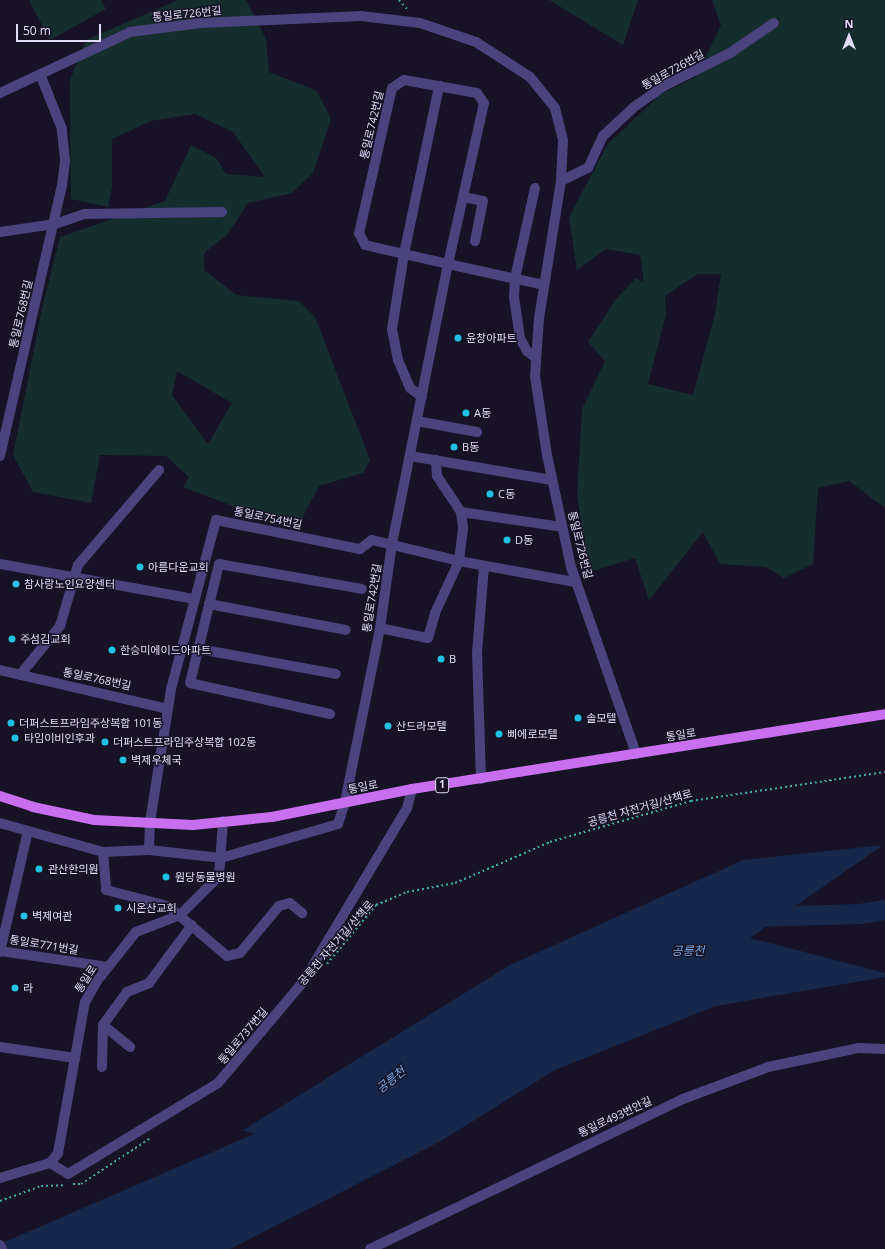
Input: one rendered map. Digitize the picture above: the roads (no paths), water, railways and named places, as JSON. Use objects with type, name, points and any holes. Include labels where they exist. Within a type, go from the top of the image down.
[{"type":"main road","name":"통일로","points":[[0,796],[33,807],[94,820],[193,825],[272,817],[412,789],[885,714]]},
{"type":"street","name":"통일로726번길","points":[[0,93],[130,32],[200,23],[361,16],[420,23],[476,42],[530,77],[555,108],[563,141],[561,181],[544,285],[535,376],[552,480],[576,582],[636,754]]},
{"type":"street","name":"통일로726번길","points":[[561,181],[588,168],[603,136],[634,107],[666,85],[730,53],[774,24]]},
{"type":"street","name":"통일로768번길","points":[[0,456],[55,224],[64,160],[62,129],[40,74]]},
{"type":"street","name":"통일로742번길","points":[[345,802],[380,628],[392,544],[448,264],[484,103],[477,93],[404,80],[392,88],[360,233],[365,244],[448,264]]},
{"type":"street","points":[[422,397],[410,388],[401,367],[392,329],[404,254],[439,86]]},
{"type":"street","points":[[535,188],[515,278],[514,297],[520,338],[527,351],[536,358]]},
{"type":"street","points":[[463,197],[483,201],[475,241]]},
{"type":"street","points":[[0,232],[55,224],[84,214],[222,212]]},
{"type":"street","points":[[448,264],[544,285]]},
{"type":"street","points":[[417,421],[477,432]]},
{"type":"street","points":[[410,456],[552,480]]},
{"type":"street","points":[[380,628],[428,638],[434,613],[460,561],[463,527],[461,512],[437,476],[436,460]]},
{"type":"street","points":[[20,674],[60,626],[73,577],[78,565],[159,470]]},
{"type":"street","points":[[461,512],[562,527]]},
{"type":"street","name":"통일로754번길","points":[[149,850],[150,822],[175,673],[216,520],[360,549],[372,540],[392,544]]},
{"type":"street","points":[[392,544],[484,566],[576,582]]},
{"type":"street","points":[[0,564],[194,599]]},
{"type":"street","points":[[330,714],[190,683],[219,564],[362,589]]},
{"type":"street","points":[[481,779],[477,653],[484,566]]},
{"type":"street","points":[[209,604],[346,630]]},
{"type":"street","points":[[199,649],[336,674]]},
{"type":"street","name":"통일로768번길","points":[[0,670],[168,709]]},
{"type":"street","points":[[175,673],[192,677]]},
{"type":"street","name":"통일로737번길","points":[[50,1163],[68,1174],[218,1083],[303,982],[407,808],[412,789]]},
{"type":"street","name":"통일로","points":[[0,823],[103,852],[149,850],[221,858],[338,824],[345,802]]},
{"type":"street","name":"통일로","points":[[50,1163],[58,1153],[85,1002],[108,967],[136,932],[180,915],[219,876],[223,821]]},
{"type":"street","points":[[0,951],[28,831]]},
{"type":"street","points":[[103,852],[106,890],[168,906],[192,924],[227,956],[240,953],[279,906],[290,903],[302,913]]},
{"type":"street","points":[[102,1067],[104,1025],[127,992],[149,983],[192,924]]},
{"type":"street","name":"통일로771번길","points":[[0,951],[108,967]]},
{"type":"street","points":[[104,1025],[130,1047]]},
{"type":"street","points":[[0,1047],[75,1058]]},
{"type":"street","name":"통일로493번안길","points":[[370,1249],[683,1099],[768,1067],[858,1048],[885,1049]]},
{"type":"street","points":[[0,1178],[50,1163]]},
{"type":"street","points":[[0,1245],[2,1249]]},
{"type":"water","name":"공릉천","points":[[883,845],[750,938],[885,973],[885,977],[716,1006],[555,1070],[441,1141],[230,1249],[0,1249],[0,1244],[254,1134],[243,1130],[510,965],[743,860]]},
{"type":"waterway","name":"공릉천","points":[[755,917],[860,914],[885,910]]},
{"type":"place","name":"윤창아파트","points":[[458,338]]},
{"type":"place","name":"A동","points":[[466,413]]},
{"type":"place","name":"B동","points":[[454,447]]},
{"type":"place","name":"C동","points":[[490,494]]},
{"type":"place","name":"D동","points":[[507,540]]},
{"type":"place","name":"아름다운교회","points":[[140,567]]},
{"type":"place","name":"참사랑노인요양센터","points":[[16,584]]},
{"type":"place","name":"주섬김교회","points":[[12,639]]},
{"type":"place","name":"한승미에이드아파트","points":[[112,650]]},
{"type":"place","name":"B","points":[[441,659]]},
{"type":"place","name":"솔모텔","points":[[578,718]]},
{"type":"place","name":"더퍼스트프라임주상복합 101동","points":[[11,723]]},
{"type":"place","name":"산드라모텔","points":[[388,726]]},
{"type":"place","name":"삐에로모텔","points":[[499,734]]},
{"type":"place","name":"타임이비인후과","points":[[15,738]]},
{"type":"place","name":"더퍼스트프라임주상복합 102동","points":[[105,742]]},
{"type":"place","name":"벽제우체국","points":[[123,760]]},
{"type":"place","name":"관산한의원","points":[[39,869]]},
{"type":"place","name":"원당동물병원","points":[[166,877]]},
{"type":"place","name":"시온산교회","points":[[118,908]]},
{"type":"place","name":"벽제여관","points":[[24,916]]},
{"type":"place","name":"라","points":[[15,988]]}]
